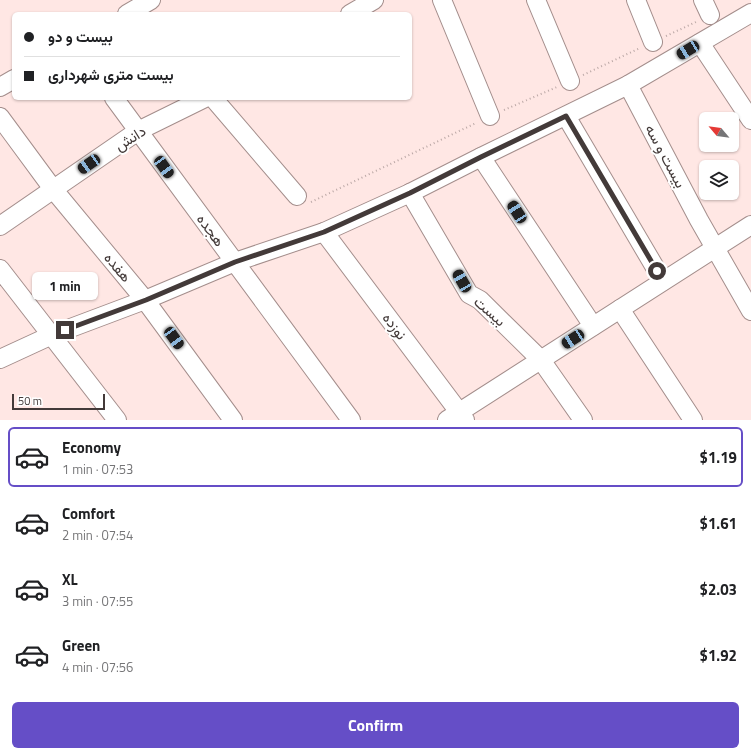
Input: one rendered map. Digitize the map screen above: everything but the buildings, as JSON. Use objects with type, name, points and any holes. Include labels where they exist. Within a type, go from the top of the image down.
[{"type":"street","points":[[130,12],[151,0]]},
{"type":"street","points":[[353,12],[374,0]]},
{"type":"street","points":[[442,0],[490,116]]},
{"type":"street","points":[[536,0],[570,81]]},
{"type":"street","points":[[636,0],[653,42]]},
{"type":"street","points":[[0,359],[52,335],[146,300],[235,262],[324,232],[410,193],[628,85],[751,12]]},
{"type":"street","points":[[700,43],[751,120]]},
{"type":"street","points":[[0,87],[12,81]]},
{"type":"street","name":"بیست و سه","points":[[628,85],[715,248],[751,311]]},
{"type":"street","name":"هجده","points":[[115,100],[351,420]]},
{"type":"street","name":"دانش","points":[[0,226],[138,131],[201,100]]},
{"type":"street","points":[[215,100],[297,196]]},
{"type":"street","points":[[566,116],[663,281]]},
{"type":"street","name":"هفده","points":[[0,117],[53,189],[146,300],[233,420]]},
{"type":"street","points":[[481,157],[593,326]]},
{"type":"street","name":"بیست","points":[[410,193],[469,294],[480,300],[541,360],[583,420]]},
{"type":"street","points":[[457,417],[593,326],[751,225]]},
{"type":"street","name":"نوزده","points":[[324,232],[457,417]]},
{"type":"street","points":[[0,270],[52,335],[116,420]]},
{"type":"street","points":[[620,309],[693,420]]},
{"type":"path","points":[[297,196],[308,203],[490,116],[570,81],[653,42],[706,8]]},
{"type":"route","points":[[65,330],[146,300],[235,262],[324,232],[410,193],[566,116],[657,271]]}]
